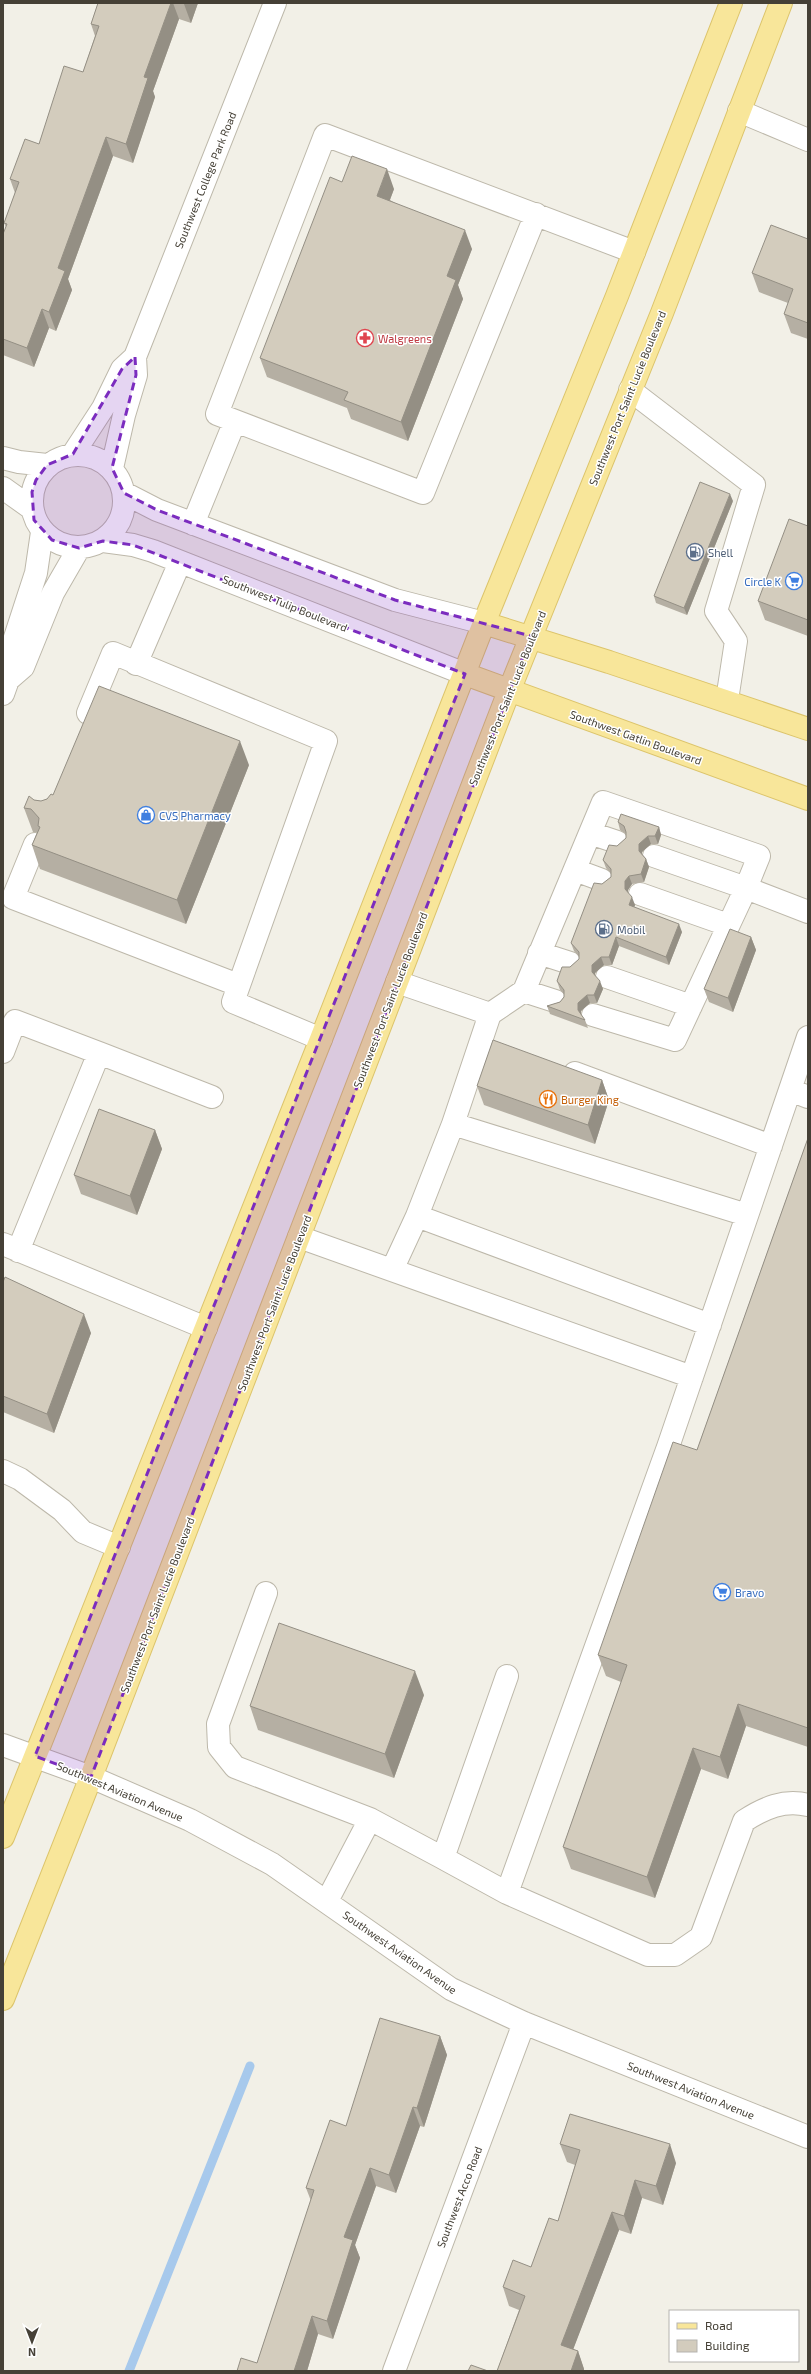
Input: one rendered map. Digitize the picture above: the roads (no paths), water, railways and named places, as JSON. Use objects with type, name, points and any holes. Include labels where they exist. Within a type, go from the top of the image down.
[{"type":"main road","points":[[3,1836],[321,1040],[484,623],[634,252],[731,3]]},
{"type":"main road","name":"Southwest Port Saint Lucie Boulevard","points":[[3,1999],[91,1777],[509,691],[630,390],[780,3]]},
{"type":"main road","points":[[484,623],[531,636],[727,700],[808,729]]},
{"type":"main road","name":"Southwest Gatlin Boulevard","points":[[465,674],[808,799]]},
{"type":"street","name":"Southwest College Park Road","points":[[73,454],[103,408],[122,370],[135,357],[275,3]]},
{"type":"street","points":[[739,111],[808,140]]},
{"type":"street","points":[[536,214],[423,493],[217,414],[325,135],[536,214],[634,252]]},
{"type":"street","name":"Southwest College Park Road","points":[[112,468],[124,416],[136,375],[135,357]]},
{"type":"street","points":[[630,390],[754,485],[716,611],[736,641],[727,700]]},
{"type":"street","points":[[193,524],[235,421]]},
{"type":"street","points":[[73,454],[102,461],[112,468],[121,481],[124,493],[124,507],[113,532],[103,541],[79,548],[58,542],[42,532],[34,520],[31,508],[32,492],[36,480],[47,465],[60,457],[73,454]]},
{"type":"street","points":[[3,458],[19,462],[47,465]]},
{"type":"street","points":[[3,488],[31,508]]},
{"type":"street","points":[[124,493],[141,504],[395,600],[484,623]]},
{"type":"street","points":[[6,687],[7,662],[36,573],[42,532]]},
{"type":"street","name":"Southwest Tulip Boulevard","points":[[103,541],[133,544],[465,674]]},
{"type":"street","points":[[6,687],[23,667],[53,593],[79,548]]},
{"type":"street","points":[[136,664],[180,562]]},
{"type":"street","points":[[80,733],[113,653],[136,664],[326,741],[233,1002],[321,1040]]},
{"type":"street","points":[[392,1270],[417,1216],[453,1124],[490,1014],[524,991],[603,802],[759,856],[746,888],[675,1040],[593,1015]]},
{"type":"street","points":[[590,833],[617,842]]},
{"type":"street","points":[[35,844],[14,898],[238,985]]},
{"type":"street","points":[[654,856],[746,888],[808,912]]},
{"type":"street","points":[[575,870],[602,880]]},
{"type":"street","points":[[640,894],[728,925]]},
{"type":"street","points":[[539,953],[570,963]]},
{"type":"street","points":[[607,977],[691,1006]]},
{"type":"street","points":[[397,982],[490,1014]]},
{"type":"street","points":[[524,991],[555,1001]]},
{"type":"street","points":[[3,1052],[15,1021],[212,1097]]},
{"type":"street","points":[[507,1893],[692,1377],[771,1146],[799,1094],[808,1038]]},
{"type":"street","points":[[482,1039],[504,1047]]},
{"type":"street","points":[[99,1053],[11,1247],[206,1328]]},
{"type":"street","points":[[556,1066],[771,1146]]},
{"type":"street","points":[[453,1124],[747,1215]]},
{"type":"street","points":[[417,1216],[710,1325]]},
{"type":"street","points":[[299,1237],[692,1377]]},
{"type":"street","points":[[3,1471],[20,1478],[62,1510],[83,1532],[119,1547]]},
{"type":"street","points":[[266,1593],[218,1724],[219,1747],[235,1767],[370,1819],[507,1893],[648,1955],[675,1955],[701,1937],[744,1821],[760,1810],[793,1801],[808,1805]]},
{"type":"street","points":[[443,1858],[508,1676]]},
{"type":"street","name":"Southwest Aviation Avenue","points":[[3,1745],[91,1777],[190,1820],[272,1864],[451,1989],[524,2023],[808,2137]]},
{"type":"street","points":[[327,1901],[370,1819]]},
{"type":"street","name":"Southwest Acco Road","points":[[394,2371],[524,2023]]},
{"type":"waterway","points":[[129,2371],[250,2066]]},
{"type":"place","name":"Walgreens","points":[[365,338]]},
{"type":"place","name":"Shell","points":[[695,552]]},
{"type":"place","name":"Circle K","points":[[794,581]]},
{"type":"place","name":"CVS Pharmacy","points":[[146,815]]},
{"type":"place","name":"Mobil","points":[[604,929]]},
{"type":"place","name":"Burger King","points":[[548,1099]]},
{"type":"place","name":"Bravo","points":[[722,1592]]}]
